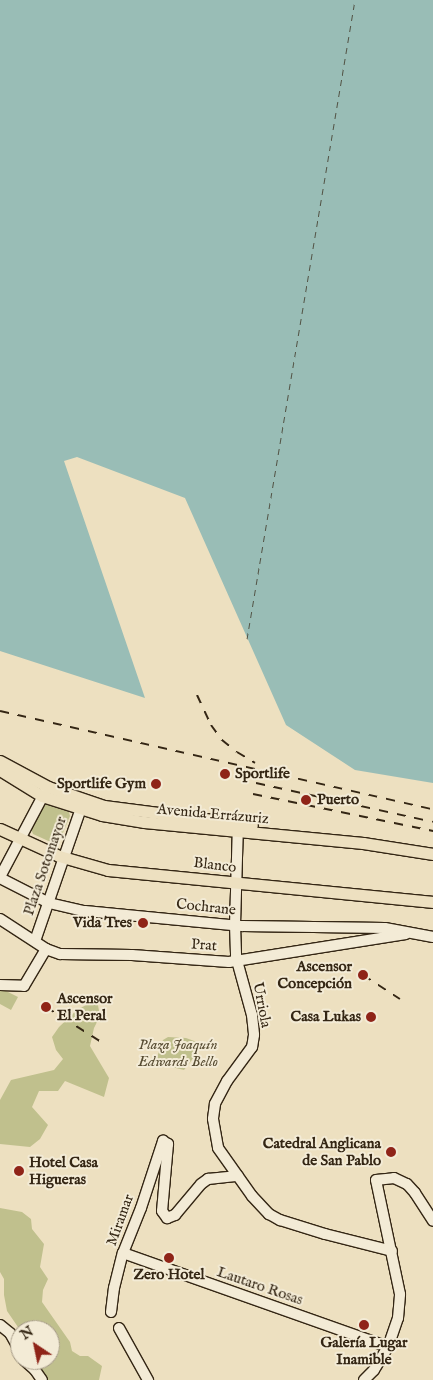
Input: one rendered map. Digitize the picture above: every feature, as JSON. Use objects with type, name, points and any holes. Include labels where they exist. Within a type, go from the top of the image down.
[{"type":"main road","name":"Avenida Errázuriz","points":[[0,760],[45,792]]},
{"type":"main road","name":"Avenida Errázuriz","points":[[0,770],[45,792],[82,805],[433,854]]},
{"type":"main road","name":"Avenida Errázuriz","points":[[238,827],[433,848]]},
{"type":"main road","name":"Blanco","points":[[0,830],[65,858],[108,870],[433,902]]},
{"type":"street","name":"Plaza Sotomayor","points":[[0,878],[45,792]]},
{"type":"street","name":"Plaza Sotomayor","points":[[35,941],[82,805]]},
{"type":"street","name":"Urriola","points":[[238,827],[235,925],[237,962],[252,1015],[254,1035],[252,1047],[227,1081],[215,1104],[213,1119],[218,1148],[263,1209],[280,1220],[392,1251]]},
{"type":"street","name":"Cochrane","points":[[0,878],[49,903],[85,911],[235,925],[357,926],[414,933],[433,938]]},
{"type":"street","name":"Prat","points":[[0,919],[46,949],[60,954],[132,955],[237,962],[414,933]]},
{"type":"street","points":[[0,985],[24,986],[46,949]]},
{"type":"street","name":"Miramar","points":[[111,1312],[114,1288],[123,1253],[141,1208],[163,1140],[168,1144],[162,1211],[166,1218],[176,1215],[201,1184],[208,1179],[238,1176]]},
{"type":"street","points":[[364,1380],[374,1370],[388,1347],[398,1318],[400,1294],[376,1180],[394,1178],[407,1184],[433,1221]]},
{"type":"street","name":"Lautaro Rosas","points":[[123,1253],[388,1347]]},
{"type":"street","points":[[0,1325],[10,1333]]},
{"type":"street","points":[[119,1328],[148,1380]]},
{"type":"green space","points":[[44,804],[69,812],[70,816],[60,840],[55,844],[33,834],[31,829]]},
{"type":"green space","points":[[0,988],[18,997],[11,1010],[0,1004]]},
{"type":"green space","points":[[97,1000],[100,1016],[94,1028],[90,1046],[109,1078],[104,1097],[65,1081],[58,1091],[39,1091],[32,1107],[48,1125],[40,1139],[30,1147],[0,1144],[0,1100],[11,1080],[54,1070],[63,1059],[56,1050],[52,1037],[59,1027],[78,1009]]},
{"type":"green space","name":"Plaza Joaquín Edwards Bello","points":[[168,1037],[186,1038],[197,1042],[199,1046],[198,1052],[184,1070],[155,1063],[163,1040]]},
{"type":"green space","points":[[0,1208],[22,1212],[31,1219],[32,1229],[44,1244],[40,1267],[48,1279],[43,1290],[42,1302],[55,1320],[13,1320],[7,1311],[4,1279],[0,1272]]},
{"type":"green space","points":[[60,1328],[70,1342],[72,1351],[80,1356],[88,1356],[102,1366],[99,1380],[47,1380],[42,1370],[60,1370]]},
{"type":"water","points":[[0,0],[433,0],[433,783],[355,770],[286,725],[185,498],[77,457],[64,461],[145,698],[0,651]]},
{"type":"ferry route","points":[[247,639],[355,0]]},
{"type":"railway","points":[[197,695],[211,725],[222,740],[255,763]]},
{"type":"railway","points":[[0,711],[433,809]]},
{"type":"railway","points":[[256,783],[433,822]]},
{"type":"railway","points":[[253,794],[433,831]]},
{"type":"railway","points":[[363,975],[400,999]]},
{"type":"railway","points":[[46,1007],[103,1043]]},
{"type":"place","name":"Sportlife","points":[[225,774]]},
{"type":"place","name":"Sportlife Gym","points":[[156,784]]},
{"type":"place","name":"Puerto","points":[[306,800]]},
{"type":"place","name":"Vida Tres","points":[[143,923]]},
{"type":"place","name":"Ascensor Concepción","points":[[363,975]]},
{"type":"place","name":"Ascensor El Peral","points":[[46,1007]]},
{"type":"place","name":"Casa Lukas","points":[[371,1017]]},
{"type":"place","name":"Catedral Anglicana de San Pablo","points":[[391,1152]]},
{"type":"place","name":"Hotel Casa Higueras","points":[[19,1171]]},
{"type":"place","name":"Zero Hotel","points":[[169,1258]]},
{"type":"place","name":"Galería Lugar Inamible","points":[[364,1325]]}]
